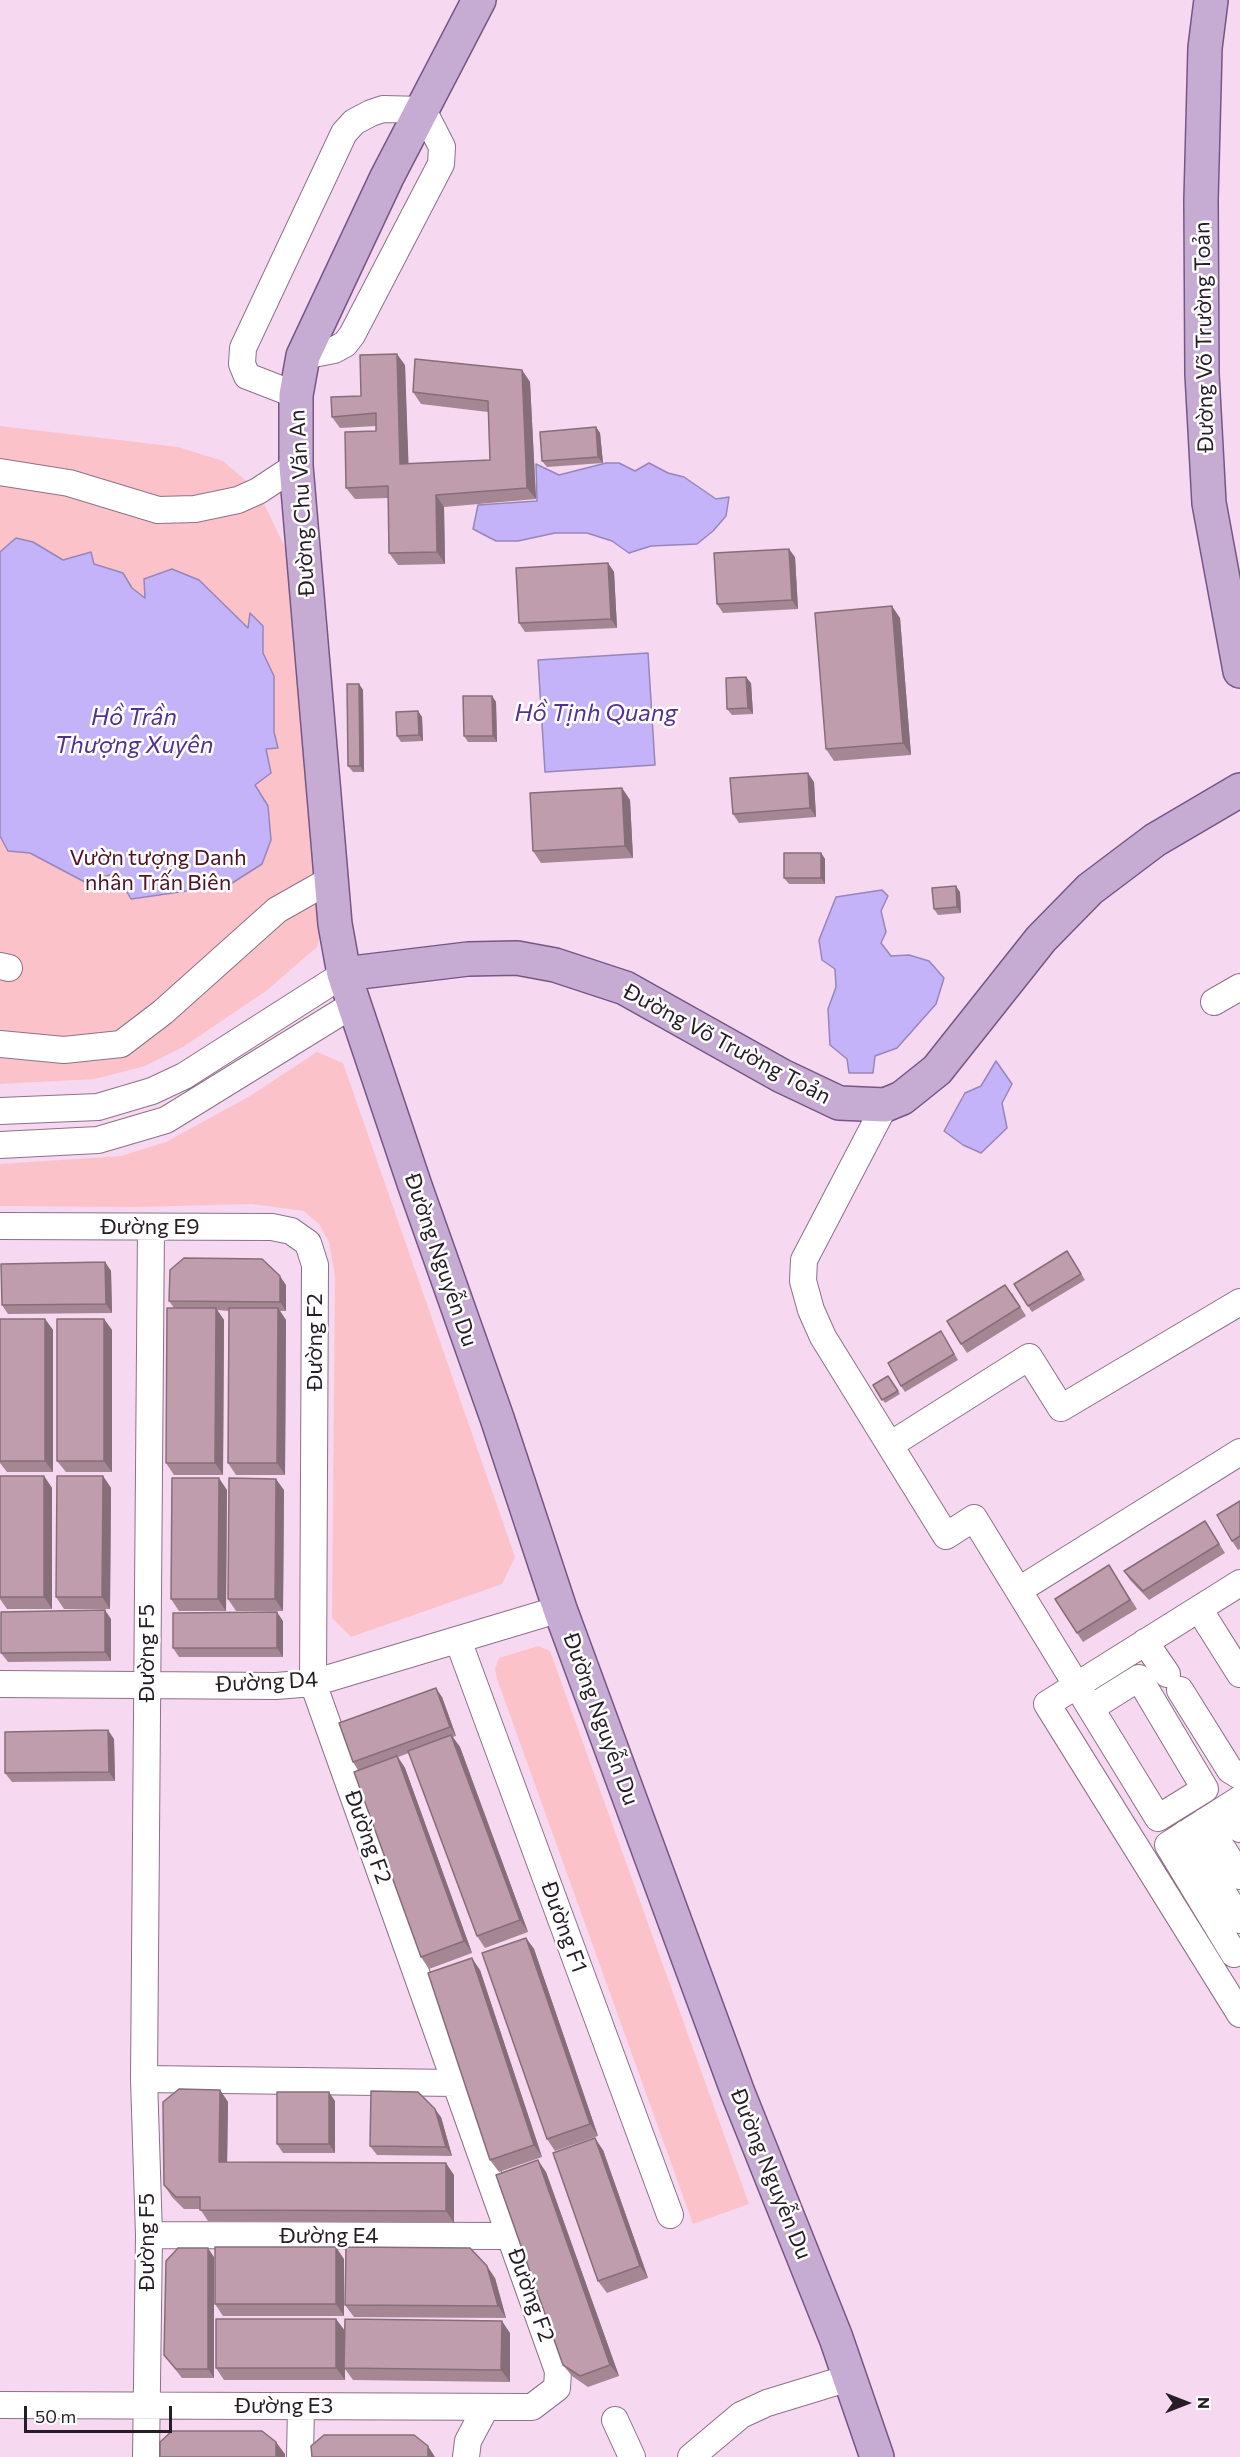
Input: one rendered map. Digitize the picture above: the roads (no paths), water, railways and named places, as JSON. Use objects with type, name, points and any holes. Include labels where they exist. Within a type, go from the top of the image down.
[{"type":"main road","name":"Đường Chu Văn An","points":[[344,974],[330,880],[296,466],[296,394],[303,356],[387,177],[479,0]]},
{"type":"main road","name":"Đường Võ Trường Toản","points":[[1211,0],[1205,48],[1201,200],[1202,374],[1209,503],[1234,605],[1240,671]]},
{"type":"main road","points":[[885,1105],[902,1098],[936,1070],[1041,939],[1090,889],[1155,840],[1240,790]]},
{"type":"main road","name":"Đường Võ Trường Toản","points":[[344,974],[468,959],[517,958],[555,965],[626,988],[782,1076],[839,1103],[885,1105]]},
{"type":"main road","name":"Đường Nguyễn Du","points":[[344,974],[415,1186],[497,1418],[560,1609],[738,2093],[836,2337],[877,2457]]},
{"type":"street","points":[[296,394],[247,376],[242,364],[243,348],[344,133],[354,122],[371,112],[383,109],[423,110]]},
{"type":"street","points":[[0,472],[69,483],[158,510],[195,509],[238,500],[258,491],[296,466]]},
{"type":"street","points":[[0,1044],[64,1050],[121,1044],[163,1012],[277,910],[330,880]]},
{"type":"street","points":[[0,1111],[98,1107],[152,1091],[184,1076],[344,974]]},
{"type":"street","points":[[1214,1002],[1240,987]]},
{"type":"street","points":[[0,1145],[98,1140],[166,1120],[354,1004]]},
{"type":"street","points":[[885,1105],[804,1260],[803,1281],[811,1310],[823,1337],[946,1536],[974,1518],[1078,1684],[1091,1708],[1158,1818],[1206,1789],[1139,1678],[1091,1708]]},
{"type":"street","name":"Đường E9","points":[[0,1226],[272,1227],[291,1231],[299,1236]]},
{"type":"street","name":"Đường F5","points":[[146,2457],[149,2235],[144,2079],[151,1227]]},
{"type":"street","name":"Đường F2","points":[[299,1236],[308,1243],[315,1265],[313,1683],[558,2371],[557,2388],[532,2407]]},
{"type":"street","points":[[890,1445],[1029,1358],[1061,1408],[1240,1302]]},
{"type":"street","points":[[1019,1590],[1240,1452]]},
{"type":"street","points":[[1240,1583],[1047,1704],[1240,2014]]},
{"type":"street","points":[[1206,1604],[1240,1643]]},
{"type":"street","points":[[1206,1604],[1240,1674]]},
{"type":"street","name":"Đường D4","points":[[0,1684],[313,1683],[560,1609]]},
{"type":"street","name":"Đường F1","points":[[458,1640],[670,2214]]},
{"type":"street","points":[[1145,1642],[1230,1770],[1240,1776]]},
{"type":"street","points":[[1240,1829],[1233,1803],[1168,1845],[1234,1954],[1240,1950]]},
{"type":"street","points":[[1195,1827],[1240,1876]]},
{"type":"street","points":[[1195,1827],[1240,1920]]},
{"type":"street","points":[[144,2079],[456,2083]]},
{"type":"street","name":"Đường E4","points":[[149,2235],[510,2236]]},
{"type":"street","points":[[691,2457],[741,2415],[767,2403],[849,2378]]},
{"type":"street","name":"Đường E3","points":[[0,2405],[532,2407]]},
{"type":"street","points":[[300,2457],[301,2406]]},
{"type":"street","points":[[466,2457],[468,2441],[486,2407]]},
{"type":"street","points":[[615,2420],[632,2457]]},
{"type":"water","points":[[606,463],[619,463],[635,471],[649,463],[668,473],[684,477],[716,499],[729,497],[726,516],[697,544],[651,546],[629,553],[612,541],[587,533],[555,533],[518,541],[496,541],[473,529],[478,505],[537,501],[536,464],[559,475]]},
{"type":"water","name":"Hồ Trần Thượng Xuyên","points":[[16,538],[33,542],[63,560],[91,552],[94,564],[123,573],[132,588],[145,598],[144,579],[172,569],[199,580],[248,628],[250,613],[263,626],[263,653],[274,676],[274,732],[278,748],[266,749],[271,773],[255,785],[268,806],[271,840],[262,864],[229,885],[131,899],[116,873],[103,877],[98,889],[30,853],[8,851],[0,836],[0,552]]},
{"type":"water","name":"Hồ Tịnh Quang","points":[[648,653],[655,765],[545,772],[538,660]]},
{"type":"water","points":[[882,890],[888,896],[881,911],[886,932],[881,943],[891,956],[909,955],[929,961],[944,978],[936,1004],[897,1048],[875,1056],[873,1073],[849,1073],[847,1059],[830,1045],[828,1009],[836,987],[835,969],[822,960],[819,940],[836,897]]},
{"type":"water","points":[[996,1061],[1012,1084],[1002,1103],[1007,1128],[981,1153],[963,1145],[944,1131],[965,1093],[981,1086]]},
{"type":"park label","name":"Vườn tượng Danh nhân Trấn Biên","points":[[158,870]]}]
